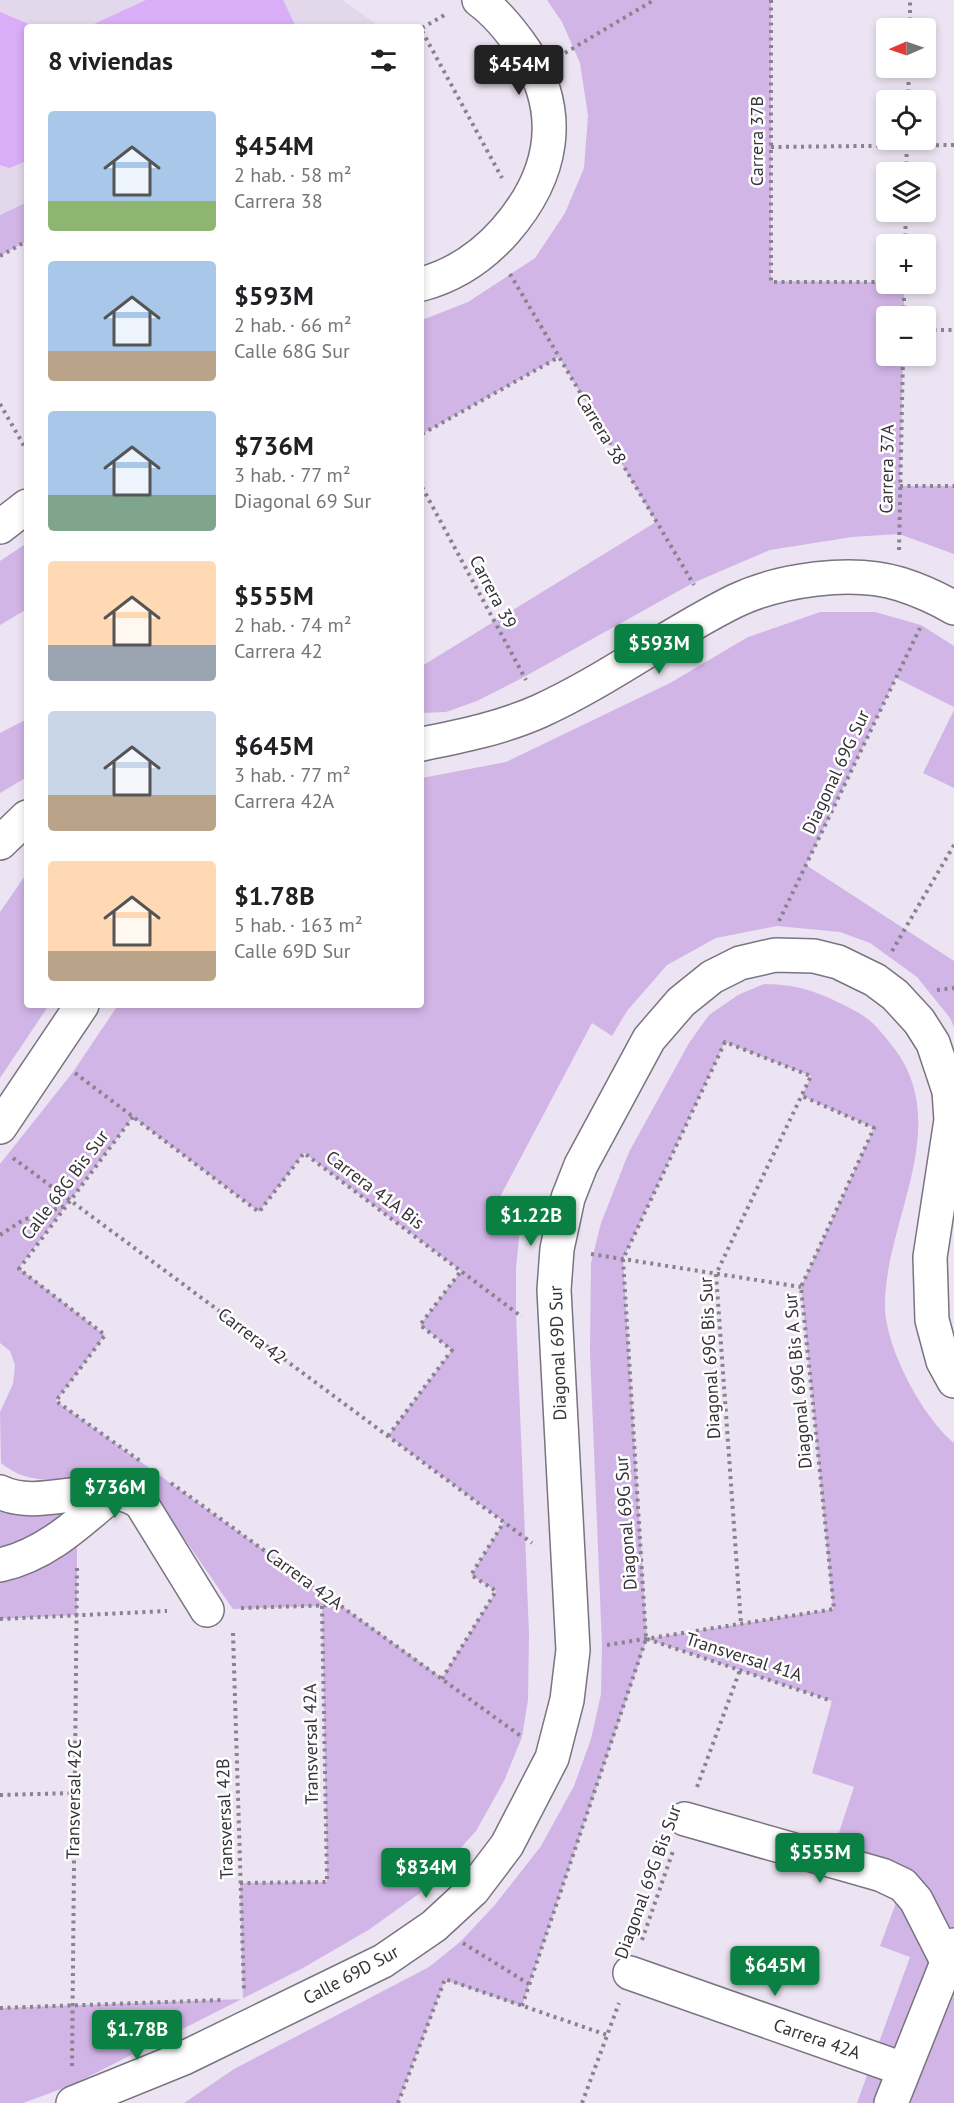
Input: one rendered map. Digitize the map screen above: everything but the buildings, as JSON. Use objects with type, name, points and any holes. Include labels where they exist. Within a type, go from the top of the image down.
[{"type":"street","points":[[424,283],[456,272],[477,259],[492,244],[526,205],[541,176],[547,148],[550,120],[545,91],[517,39],[501,19],[479,0]]},
{"type":"street","points":[[0,527],[24,508]]},
{"type":"street","points":[[424,744],[514,722],[613,673],[736,600],[792,582],[850,578],[898,583],[944,602]]},
{"type":"street","points":[[0,843],[24,820]]},
{"type":"street","name":"Diagonal 69D Sur","points":[[573,1650],[556,1343],[554,1290],[556,1249],[568,1198],[581,1165],[649,1039],[681,1002],[712,977],[740,963],[775,955],[814,956],[838,962],[875,980],[895,995],[919,1021],[933,1043],[949,1091],[951,1120],[930,1257],[932,1320],[943,1361],[954,1380]]},
{"type":"street","points":[[4,1141],[50,1054],[80,1008]]},
{"type":"street","points":[[0,1492],[8,1496],[33,1498],[114,1492],[132,1496],[141,1503],[207,1610]]},
{"type":"street","points":[[0,1565],[34,1552],[69,1532],[114,1492]]},
{"type":"street","name":"Calle 69D Sur","points":[[73,2088],[184,2058],[244,2014],[383,1961],[434,1926],[473,1890],[507,1845],[552,1758],[567,1700],[573,1650]]},
{"type":"street","points":[[685,1819],[882,1875],[903,1885],[916,1900],[951,1953],[891,2103]]},
{"type":"street","name":"Carrera 42A","points":[[630,1973],[903,2069]]},
{"type":"street","points":[[126,2103],[184,2058]]},
{"type":"path","points":[[535,70],[654,0]]},
{"type":"path","name":"Carrera 37B","points":[[771,0],[771,282],[876,282]]},
{"type":"path","points":[[910,0],[910,18]]},
{"type":"path","points":[[424,34],[526,205]]},
{"type":"path","points":[[771,147],[876,145]]},
{"type":"path","points":[[936,145],[954,145]]},
{"type":"path","points":[[0,256],[24,243]]},
{"type":"path","name":"Carrera 38","points":[[492,244],[711,614]]},
{"type":"path","points":[[936,330],[954,330]]},
{"type":"path","points":[[424,433],[559,357]]},
{"type":"path","name":"Carrera 37A","points":[[898,583],[903,366]]},
{"type":"path","points":[[0,404],[24,446]]},
{"type":"path","points":[[900,486],[954,486]]},
{"type":"path","name":"Carrera 39","points":[[424,491],[541,710]]},
{"type":"path","name":"Diagonal 69G Sur","points":[[762,957],[944,602]]},
{"type":"path","points":[[875,980],[954,845]]},
{"type":"path","name":"Diagonal 69G Sur","points":[[522,2006],[646,1639],[623,1259],[725,1042]]},
{"type":"path","name":"Diagonal 69G Bis Sur","points":[[725,1042],[811,1076],[716,1274],[741,1624]]},
{"type":"path","name":"Carrera 41A Bis","points":[[50,1054],[260,1212],[304,1153],[556,1343]]},
{"type":"path","name":"Diagonal 69G Bis A Sur","points":[[741,1624],[834,1610],[801,1287],[874,1128],[802,1096]]},
{"type":"path","name":"Calle 68G Bis Sur","points":[[133,1117],[19,1269],[105,1335],[56,1401],[150,1468]]},
{"type":"path","name":"Carrera 42","points":[[4,1141],[68,1203],[504,1522],[471,1575],[496,1591],[442,1679]]},
{"type":"path","points":[[0,1235],[23,1220],[68,1203]]},
{"type":"path","points":[[623,1259],[801,1287]]},
{"type":"path","points":[[388,1436],[452,1350],[420,1325],[461,1271]]},
{"type":"path","name":"Carrera 42A","points":[[169,1482],[552,1758]]},
{"type":"path","name":"Transversal 42C","points":[[73,2088],[76,1525]]},
{"type":"path","name":"Transversal 42A","points":[[240,1883],[327,1882],[322,1605]]},
{"type":"path","points":[[646,1639],[741,1624]]},
{"type":"path","name":"Transversal 42B","points":[[233,1633],[244,2014]]},
{"type":"path","name":"Transversal 41A","points":[[646,1639],[832,1701]]},
{"type":"path","name":"Diagonal 69G Bis Sur","points":[[582,2103],[740,1670]]},
{"type":"path","points":[[0,1795],[74,1792]]},
{"type":"path","points":[[434,1926],[529,1984]]},
{"type":"path","points":[[398,2103],[445,1980],[607,2035]]},
{"type":"path","points":[[0,2008],[72,2005],[244,2014]]},
{"type":"shaded area","points":[[0,0],[342,0],[376,24],[24,24],[24,203],[0,215]]},
{"type":"shaded area","points":[[547,0],[771,0],[771,281],[876,282],[876,294],[904,294],[904,306],[876,306],[876,366],[903,366],[900,486],[954,486],[954,554],[899,534],[852,537],[770,550],[693,583],[477,701],[446,712],[424,713],[424,665],[656,522],[559,357],[424,433],[424,319],[468,302],[535,258],[565,213],[584,168],[588,116],[580,63],[562,22]]},
{"type":"shaded area","points":[[24,203],[24,243],[0,256],[0,215]]},
{"type":"shaded area","points":[[24,545],[24,611],[0,625],[0,561]]},
{"type":"shaded area","points":[[820,612],[875,612],[921,625],[954,646],[954,707],[896,678],[806,865],[954,961],[954,1027],[950,1018],[917,977],[870,943],[840,932],[777,926],[716,938],[667,965],[627,1011],[612,1036],[592,1023],[491,1214],[520,1228],[516,1268],[516,1313],[529,1634],[528,1700],[522,1737],[504,1781],[476,1831],[420,1893],[370,1929],[303,1968],[243,1998],[240,1883],[327,1882],[322,1606],[233,1609],[170,1519],[156,1501],[135,1481],[101,1476],[50,1480],[33,1478],[17,1473],[1,1463],[0,1412],[13,1384],[15,1365],[10,1351],[0,1343],[0,1164],[73,1072],[116,1008],[424,1008],[424,778],[506,762],[670,683],[748,637]],"holes":[[[133,1117],[259,1212],[304,1153],[461,1271],[420,1325],[452,1350],[388,1436],[504,1522],[471,1575],[496,1591],[442,1678],[56,1401],[105,1335],[19,1268]]]},
{"type":"shaded area","points":[[954,710],[954,788],[923,773]]},
{"type":"shaded area","points":[[24,721],[24,779],[0,793],[0,733]]},
{"type":"shaded area","points":[[24,877],[24,1008],[47,1008],[0,1078],[0,912]]},
{"type":"shaded area","points":[[764,984],[790,986],[824,996],[859,1013],[874,1024],[894,1048],[911,1078],[918,1110],[917,1142],[912,1175],[894,1242],[885,1307],[892,1342],[908,1381],[930,1416],[954,1443],[954,2103],[857,2103],[910,1957],[880,1946],[901,1889],[828,1866],[854,1787],[812,1773],[832,1701],[647,1639],[522,2006],[445,1980],[398,2103],[184,2103],[234,2069],[429,1967],[460,1942],[494,1906],[541,1846],[574,1786],[591,1739],[601,1694],[602,1646],[590,1353],[591,1263],[601,1223],[629,1152],[689,1043],[709,1015],[738,995]],"holes":[[[725,1042],[811,1076],[802,1096],[874,1128],[801,1287],[833,1609],[647,1639],[623,1259]]]},
{"type":"shaded area","points":[[77,1511],[77,1615],[0,1619],[0,1512]]},
{"type":"shaded area","points":[[242,1999],[72,2085],[23,2103],[0,2103],[0,2008]]}]
